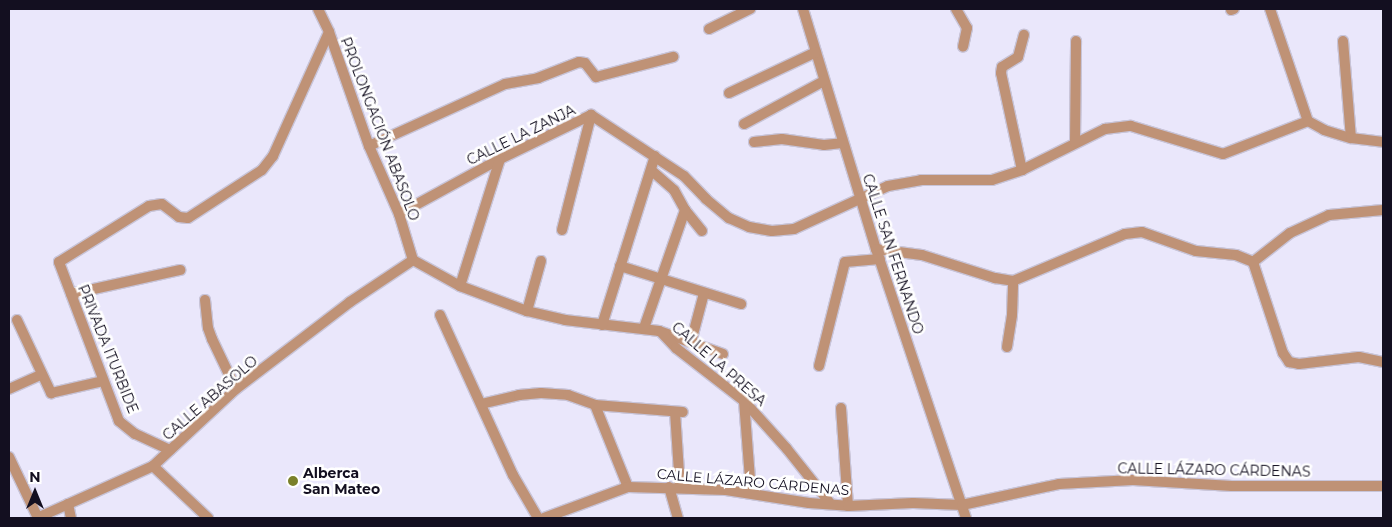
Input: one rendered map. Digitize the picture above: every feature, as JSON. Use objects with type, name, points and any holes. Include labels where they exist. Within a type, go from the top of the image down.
[{"type":"street","name":"PROLONGACIÓN ABASOLO","points":[[318,9],[329,32],[369,146],[399,214],[413,260]]},
{"type":"street","points":[[709,29],[750,9]]},
{"type":"street","name":"CALLE SAN FERNANDO","points":[[803,9],[842,143],[966,518]]},
{"type":"street","points":[[956,9],[967,28],[963,47]]},
{"type":"street","points":[[1270,9],[1308,121],[1324,130],[1351,138],[1383,142]]},
{"type":"street","name":"PRIVADA ITURBIDE","points":[[170,450],[135,434],[119,421],[59,262],[149,206],[162,204],[179,217],[188,218],[262,170],[273,156],[329,32]]},
{"type":"street","points":[[1022,170],[1000,73],[1002,67],[1018,57],[1024,35]]},
{"type":"street","points":[[1075,142],[1076,40]]},
{"type":"street","points":[[1344,41],[1351,138]]},
{"type":"street","points":[[729,93],[816,52]]},
{"type":"street","points":[[369,146],[510,82],[538,78],[579,62],[585,63],[596,78],[673,57]]},
{"type":"street","points":[[744,124],[824,81]]},
{"type":"street","points":[[562,230],[591,116]]},
{"type":"street","name":"CALLE LA ZANJA","points":[[399,214],[500,159],[591,116],[684,176],[706,199],[729,218],[772,231],[794,229],[888,186],[921,180],[992,180],[1022,170],[1075,142],[1105,129],[1131,126],[1223,154],[1308,121]]},
{"type":"street","points":[[754,142],[782,139],[824,145],[842,143]]},
{"type":"street","points":[[602,325],[655,156]]},
{"type":"street","points":[[460,286],[500,159]]},
{"type":"street","points":[[651,170],[674,190],[685,210],[702,231]]},
{"type":"street","points":[[644,328],[685,210]]},
{"type":"street","points":[[1253,262],[1290,233],[1329,215],[1363,210],[1383,210]]},
{"type":"street","points":[[819,366],[845,262],[878,254],[922,255],[1013,281],[1125,234],[1142,232],[1196,251],[1236,255],[1253,262],[1283,353],[1289,362],[1299,364],[1358,357],[1383,362]]},
{"type":"street","name":"CALLE LA PRESA","points":[[413,260],[460,286],[527,311],[565,320],[659,331],[676,348],[744,401],[787,449],[830,503]]},
{"type":"street","name":"CALLE ABASOLO","points":[[38,518],[153,466],[236,389],[350,302],[413,260]]},
{"type":"street","points":[[527,311],[541,261]]},
{"type":"street","points":[[620,266],[741,304]]},
{"type":"street","points":[[71,294],[180,270]]},
{"type":"street","points":[[1007,347],[1012,315],[1013,281]]},
{"type":"street","points":[[691,342],[704,293]]},
{"type":"street","points":[[205,300],[210,334],[236,389]]},
{"type":"street","points":[[440,315],[513,475],[538,518]]},
{"type":"street","points":[[17,320],[51,393],[103,381]]},
{"type":"street","points":[[659,331],[723,354]]},
{"type":"street","points":[[9,389],[41,375]]},
{"type":"street","points":[[480,404],[519,395],[541,393],[568,395],[596,405],[679,412],[674,487],[678,518]]},
{"type":"street","points":[[744,401],[751,493]]},
{"type":"street","points":[[596,405],[628,486]]},
{"type":"street","points":[[842,408],[848,506]]},
{"type":"street","points":[[9,457],[38,518]]},
{"type":"street","points":[[153,466],[208,518]]},
{"type":"street","name":"CALLE LÁZARO CÁRDENAS","points":[[544,518],[628,486],[674,487],[751,493],[809,503],[830,503],[848,506],[913,503],[962,505],[1059,484],[1133,480],[1232,486],[1383,486]]},
{"type":"street","points":[[68,504],[71,518]]},
{"type":"place","name":"Alberca San Mateo","points":[[293,481]]}]
